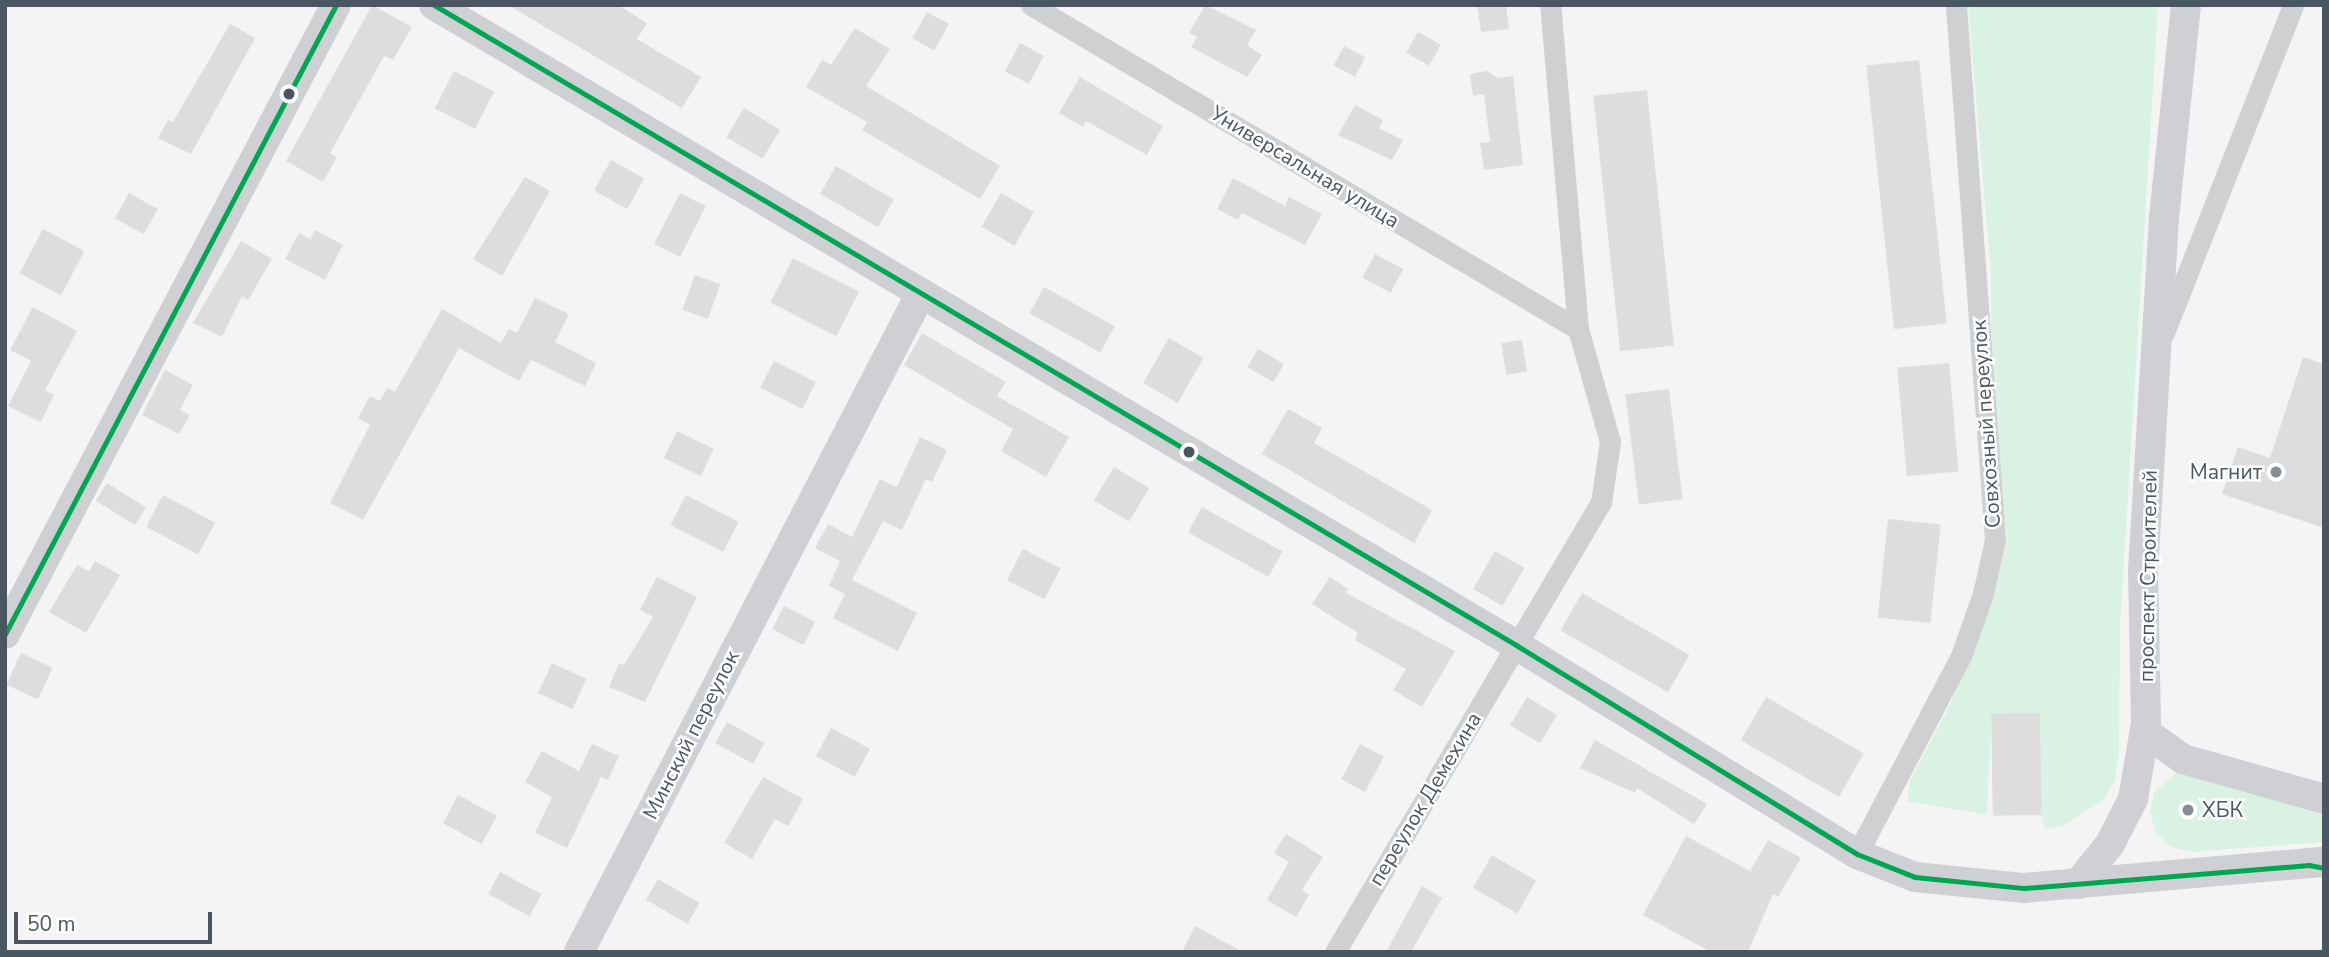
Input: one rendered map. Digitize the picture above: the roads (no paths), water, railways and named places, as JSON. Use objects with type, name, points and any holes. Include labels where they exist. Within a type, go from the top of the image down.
[{"type":"main road","points":[[5,634],[336,5]]},
{"type":"main road","points":[[434,5],[920,295],[1516,645],[1857,854],[1915,877],[2024,888],[2319,865]]},
{"type":"main road","name":"проспект Строителей","points":[[2078,884],[2110,844],[2133,799],[2145,732],[2143,571],[2156,351],[2186,5]]},
{"type":"main road","name":"Минский переулок","points":[[579,952],[920,295]]},
{"type":"main road","points":[[2145,732],[2183,759],[2324,799]]},
{"type":"street","name":"Универсальная улица","points":[[1031,5],[1578,329]]},
{"type":"street","points":[[1516,645],[1601,502],[1610,442],[1578,329],[1550,5]]},
{"type":"street","name":"Совхозный переулок","points":[[1857,854],[1961,656],[1983,594],[1995,540],[1956,5]]},
{"type":"street","name":"проспект Строителей","points":[[2156,351],[2293,5]]},
{"type":"street","name":"переулок Демехина","points":[[1335,952],[1516,645]]},
{"type":"place","name":"Магнит","points":[[2276,472]]},
{"type":"place","name":"ХБК","points":[[2188,810]]}]
